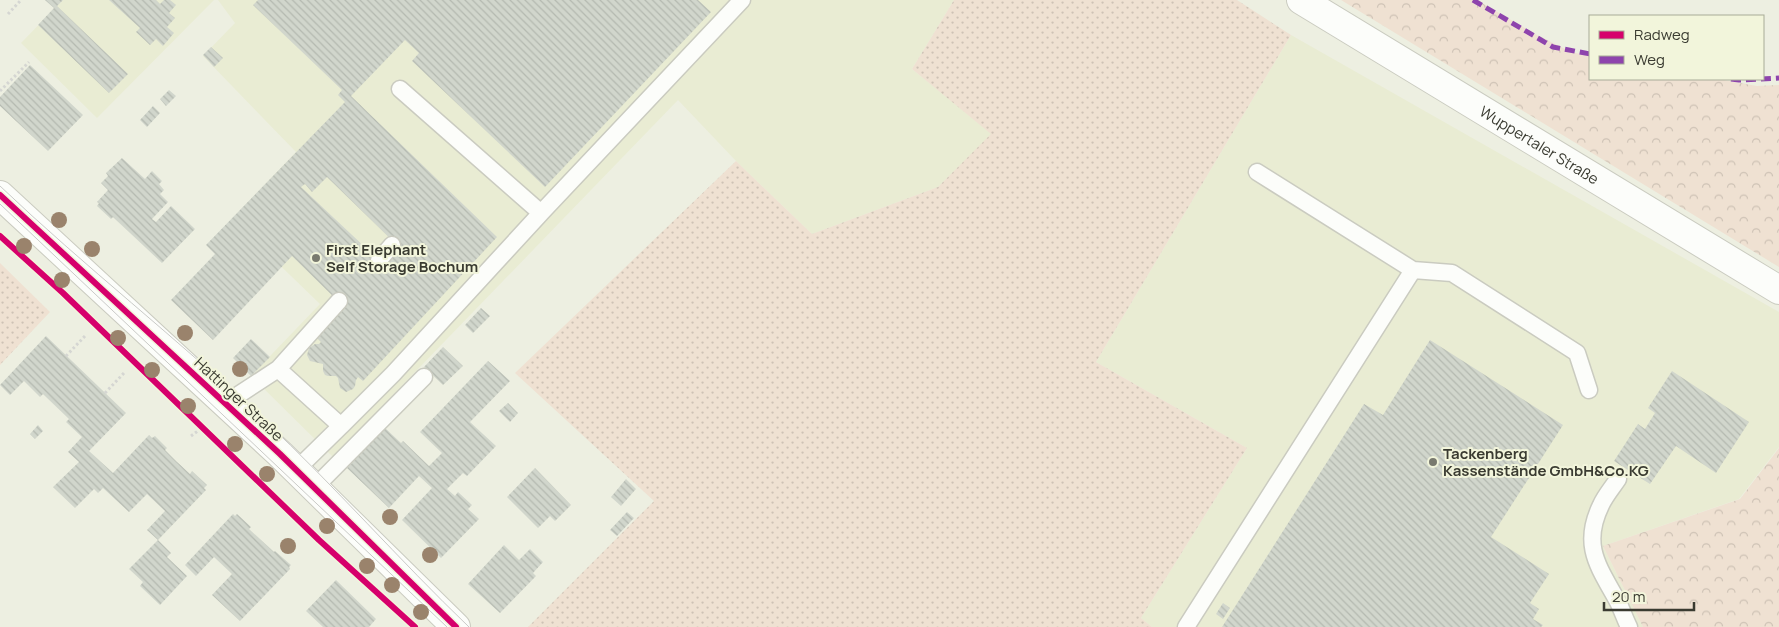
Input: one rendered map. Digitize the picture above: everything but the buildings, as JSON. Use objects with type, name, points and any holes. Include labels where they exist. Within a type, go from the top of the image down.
[{"type":"street","name":"Wuppertaler Straße","points":[[1300,0],[1779,290]]},
{"type":"street","name":"Hattinger Straße","points":[[0,195],[226,403],[456,627]]},
{"type":"lane","points":[[305,478],[341,426],[394,374],[541,213],[742,0]]},
{"type":"lane","points":[[400,89],[541,213]]},
{"type":"lane","points":[[1257,172],[1413,270],[1452,272],[1577,353],[1589,390]]},
{"type":"lane","points":[[379,260],[392,245]]},
{"type":"lane","points":[[1186,627],[1413,270]]},
{"type":"lane","points":[[226,403],[278,369],[339,301]]},
{"type":"lane","points":[[278,369],[341,426]]},
{"type":"lane","points":[[305,478],[424,377]]},
{"type":"lane","points":[[1618,480],[1595,518],[1592,529],[1592,548],[1600,572],[1619,604],[1629,627]]},
{"type":"path","points":[[8,14],[20,0]]},
{"type":"path","points":[[0,91],[29,62]]},
{"type":"path","points":[[66,356],[84,336]]},
{"type":"path","points":[[105,393],[124,373]]},
{"type":"path","points":[[196,423],[204,427],[208,435]]},
{"type":"path","points":[[191,436],[204,427]]},
{"type":"path","points":[[229,455],[247,471]]},
{"type":"shaded area","points":[[63,0],[214,0],[97,118],[21,43]]},
{"type":"shaded area","points":[[218,0],[954,0],[912,69],[992,134],[938,187],[812,234],[736,161],[678,100],[333,457],[251,376],[320,304],[232,219],[296,152],[203,56],[235,23]]},
{"type":"shaded area","points":[[1291,35],[1779,312],[1779,447],[1739,499],[1603,546],[1643,627],[1152,627],[1141,618],[1247,448],[1096,362]]},
{"type":"green space","points":[[954,0],[1237,0],[1291,35],[1096,362],[1247,448],[1141,618],[1152,627],[528,627],[654,501],[515,373],[736,161],[812,234],[938,187],[991,134],[912,69]]},
{"type":"green space","points":[[1341,0],[1477,0],[1535,34],[1571,52],[1589,56],[1589,80],[1724,80],[1757,86],[1779,85],[1779,267]]},
{"type":"green space","points":[[0,263],[50,312],[0,365]]},
{"type":"green space","points":[[1779,448],[1779,627],[1643,627],[1603,546],[1740,499]]},
{"type":"tram line","points":[[0,186],[264,420],[469,627]]},
{"type":"tram line","points":[[0,204],[447,627]]},
{"type":"marked path","points":[[1473,0],[1553,47],[1589,54]]},
{"type":"marked path","points":[[1764,79],[1779,78]]},
{"type":"cycle path","points":[[0,195],[280,454],[456,627]]},
{"type":"cycle path","points":[[0,236],[63,293],[319,540],[415,627]]},
{"type":"place","name":"First Elephant Self Storage Bochum","points":[[316,258]]},
{"type":"place","name":"Tackenberg Kassenstände GmbH&Co.KG","points":[[1433,462]]}]
